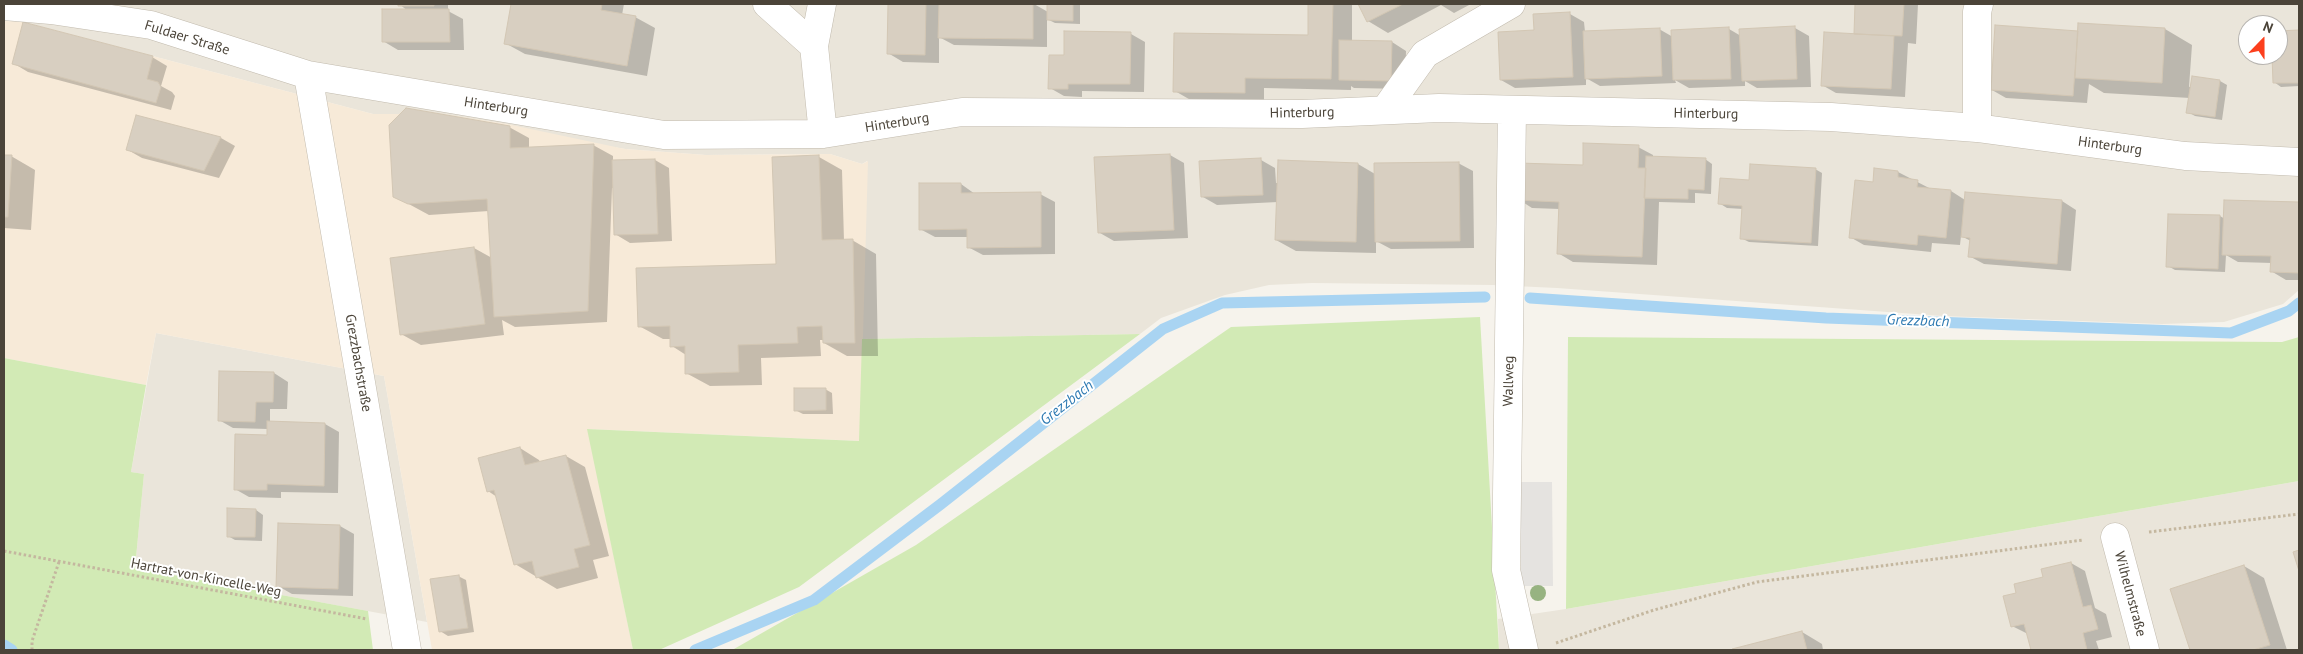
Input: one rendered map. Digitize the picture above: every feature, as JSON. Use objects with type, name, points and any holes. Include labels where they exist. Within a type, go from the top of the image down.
[{"type":"street","points":[[767,4],[814,46]]},
{"type":"street","points":[[822,4],[814,46],[823,134]]},
{"type":"street","points":[[1385,110],[1425,54],[1511,4]]},
{"type":"street","points":[[1977,128],[1978,4]]},
{"type":"street","name":"Fuldaer Straße","points":[[4,6],[52,10],[151,25],[308,75]]},
{"type":"street","name":"Hinterburg","points":[[308,75],[664,135],[823,134],[962,112],[1302,114],[1439,108],[1831,117],[1977,128],[2185,156],[2299,162]]},
{"type":"street","name":"Grezzbachstraße","points":[[308,75],[406,638]]},
{"type":"street","name":"Wallweg","points":[[1512,110],[1506,570],[1524,650]]},
{"type":"street","name":"Wilhelmstraße","points":[[2115,538],[2145,650]]},
{"type":"path","points":[[1555,643],[1654,610],[1757,582],[1975,553],[2115,538],[2299,514]]},
{"type":"path","name":"Hartrat-von-Kincelle-Weg","points":[[4,551],[406,638]]},
{"type":"path","points":[[32,650],[32,641],[59,562]]},
{"type":"shaded area","points":[[4,4],[2299,4],[2299,290],[2283,304],[2224,322],[2162,324],[1943,316],[1557,288],[1493,285],[1312,283],[1269,285],[1225,295],[1161,318],[1140,334],[862,339],[867,161],[862,164],[830,154],[706,155],[625,149],[399,114],[373,114],[23,22],[4,21]]},
{"type":"shaded area","points":[[4,21],[23,22],[373,114],[399,114],[406,108],[507,124],[625,149],[706,155],[830,154],[862,164],[868,161],[860,441],[588,429],[633,650],[432,650],[384,376],[156,333],[146,385],[4,358]]},
{"type":"shaded area","points":[[156,333],[384,376],[427,622],[135,568],[144,474],[131,472]]},
{"type":"shaded area","points":[[2299,481],[2299,650],[1499,650],[1498,619],[1566,609]]},
{"type":"shaded area","points":[[1521,482],[1552,482],[1553,586],[1521,586]]},
{"type":"green space","points":[[1480,317],[1499,650],[734,649],[916,545],[1231,327]]},
{"type":"green space","points":[[1140,334],[799,587],[659,650],[633,650],[587,429],[859,441],[862,339]]},
{"type":"green space","points":[[1568,337],[2282,342],[2299,337],[2299,481],[1566,609]]},
{"type":"green space","points":[[4,358],[146,385],[131,472],[144,474],[135,568],[368,611],[373,650],[4,650]]},
{"type":"building","points":[[398,4],[434,4],[434,6],[398,6]]},
{"type":"building","points":[[511,4],[602,4],[601,10],[636,16],[627,66],[504,44]]},
{"type":"building","points":[[888,4],[926,4],[925,55],[887,54]]},
{"type":"building","points":[[939,4],[1033,4],[1033,39],[938,38]]},
{"type":"building","points":[[1047,4],[1073,4],[1073,21],[1047,20]]},
{"type":"building","points":[[1308,4],[1333,4],[1331,79],[1245,78],[1245,93],[1173,92],[1174,33],[1308,35]]},
{"type":"building","points":[[1358,4],[1403,4],[1367,22]]},
{"type":"building","points":[[1855,4],[1904,4],[1902,36],[1854,34]]},
{"type":"building","points":[[382,9],[449,9],[450,42],[382,42]]},
{"type":"building","points":[[1570,12],[1573,77],[1500,80],[1498,32],[1534,30],[1533,14]]},
{"type":"building","points":[[23,22],[153,56],[147,79],[158,82],[161,87],[156,103],[12,64]]},
{"type":"building","points":[[2078,23],[2165,28],[2162,83],[2075,78]]},
{"type":"building","points":[[1995,25],[2078,31],[2073,96],[1991,90]]},
{"type":"building","points":[[1795,26],[1797,79],[1742,81],[1739,29]]},
{"type":"building","points":[[1729,27],[1731,79],[1673,80],[1671,30]]},
{"type":"building","points":[[1660,28],[1662,76],[1585,79],[1583,31]]},
{"type":"building","points":[[2299,30],[2299,83],[2273,83],[2272,65],[2288,65],[2288,31]]},
{"type":"building","points":[[1064,31],[1131,32],[1130,84],[1068,84],[1068,89],[1048,89],[1049,55],[1064,55]]},
{"type":"building","points":[[1824,32],[1894,36],[1891,89],[1821,86]]},
{"type":"building","points":[[1339,40],[1392,41],[1391,81],[1339,80]]},
{"type":"building","points":[[2192,76],[2220,80],[2215,117],[2186,113]]},
{"type":"building","points":[[406,108],[510,126],[510,148],[594,144],[588,311],[494,317],[487,199],[408,204],[393,197],[389,125]]},
{"type":"building","points":[[136,115],[221,137],[204,171],[126,150]]},
{"type":"building","points":[[1583,143],[1639,145],[1638,168],[1646,168],[1642,257],[1557,254],[1559,202],[1516,200],[1518,163],[1583,165]]},
{"type":"building","points":[[1170,154],[1174,230],[1098,233],[1094,157]]},
{"type":"building","points":[[4,155],[12,155],[8,217],[4,217]]},
{"type":"building","points":[[819,155],[822,240],[853,239],[855,343],[823,343],[822,326],[797,327],[798,343],[738,345],[739,372],[685,374],[685,346],[670,347],[670,326],[638,327],[636,268],[776,264],[772,157]]},
{"type":"building","points":[[1646,156],[1706,158],[1704,190],[1688,189],[1688,199],[1644,198]]},
{"type":"building","points":[[1261,158],[1263,195],[1201,197],[1199,161]]},
{"type":"building","points":[[655,159],[658,234],[614,235],[612,160]]},
{"type":"building","points":[[1278,160],[1358,163],[1356,242],[1275,240]]},
{"type":"building","points":[[1459,162],[1460,241],[1375,242],[1374,163]]},
{"type":"building","points":[[1750,164],[1816,168],[1811,243],[1740,239],[1742,206],[1718,204],[1720,178],[1749,180]]},
{"type":"building","points":[[1874,168],[1898,171],[1898,177],[1918,180],[1917,187],[1951,190],[1946,238],[1918,235],[1917,245],[1849,238],[1855,180],[1873,182]]},
{"type":"building","points":[[919,183],[961,183],[961,193],[1041,192],[1041,247],[967,248],[967,229],[919,230]]},
{"type":"building","points":[[1965,192],[2062,200],[2057,264],[1968,257],[1970,238],[1961,237]]},
{"type":"building","points":[[2224,200],[2299,202],[2299,273],[2270,272],[2271,256],[2222,255]]},
{"type":"building","points":[[2168,214],[2220,215],[2218,269],[2166,267]]},
{"type":"building","points":[[474,247],[485,324],[400,335],[390,258]]},
{"type":"building","points":[[219,371],[274,372],[273,402],[256,402],[255,422],[218,421]]},
{"type":"building","points":[[794,388],[826,388],[826,410],[794,411]]},
{"type":"building","points":[[267,421],[325,423],[324,486],[267,484],[267,490],[234,490],[235,434],[267,435]]},
{"type":"building","points":[[520,447],[525,465],[566,455],[590,545],[574,549],[579,567],[536,578],[532,561],[514,565],[494,490],[487,492],[478,458]]},
{"type":"building","points":[[227,508],[256,509],[255,537],[227,537]]},
{"type":"building","points":[[278,523],[340,525],[338,589],[276,587]]},
{"type":"building","points":[[2299,550],[2299,571],[2293,552]]},
{"type":"building","points":[[2071,562],[2083,607],[2091,605],[2098,629],[2083,633],[2087,650],[2031,650],[2024,624],[2011,627],[2003,596],[2016,593],[2014,584],[2043,577],[2041,569]]},
{"type":"building","points":[[2244,565],[2270,645],[2253,650],[2190,650],[2170,589]]},
{"type":"building","points":[[459,575],[468,628],[439,632],[430,579]]},
{"type":"building","points":[[1802,631],[1807,650],[1732,650],[1732,649]]},
{"type":"waterway","name":"Grezzbach","points":[[695,650],[814,600],[941,504],[1163,329],[1222,303],[1485,297]]},
{"type":"waterway","name":"Grezzbach","points":[[1530,298],[1826,318],[2231,333],[2289,311],[2299,303]]},
{"type":"waterway","name":"Grezzbach","points":[[4,645],[12,650]]}]
